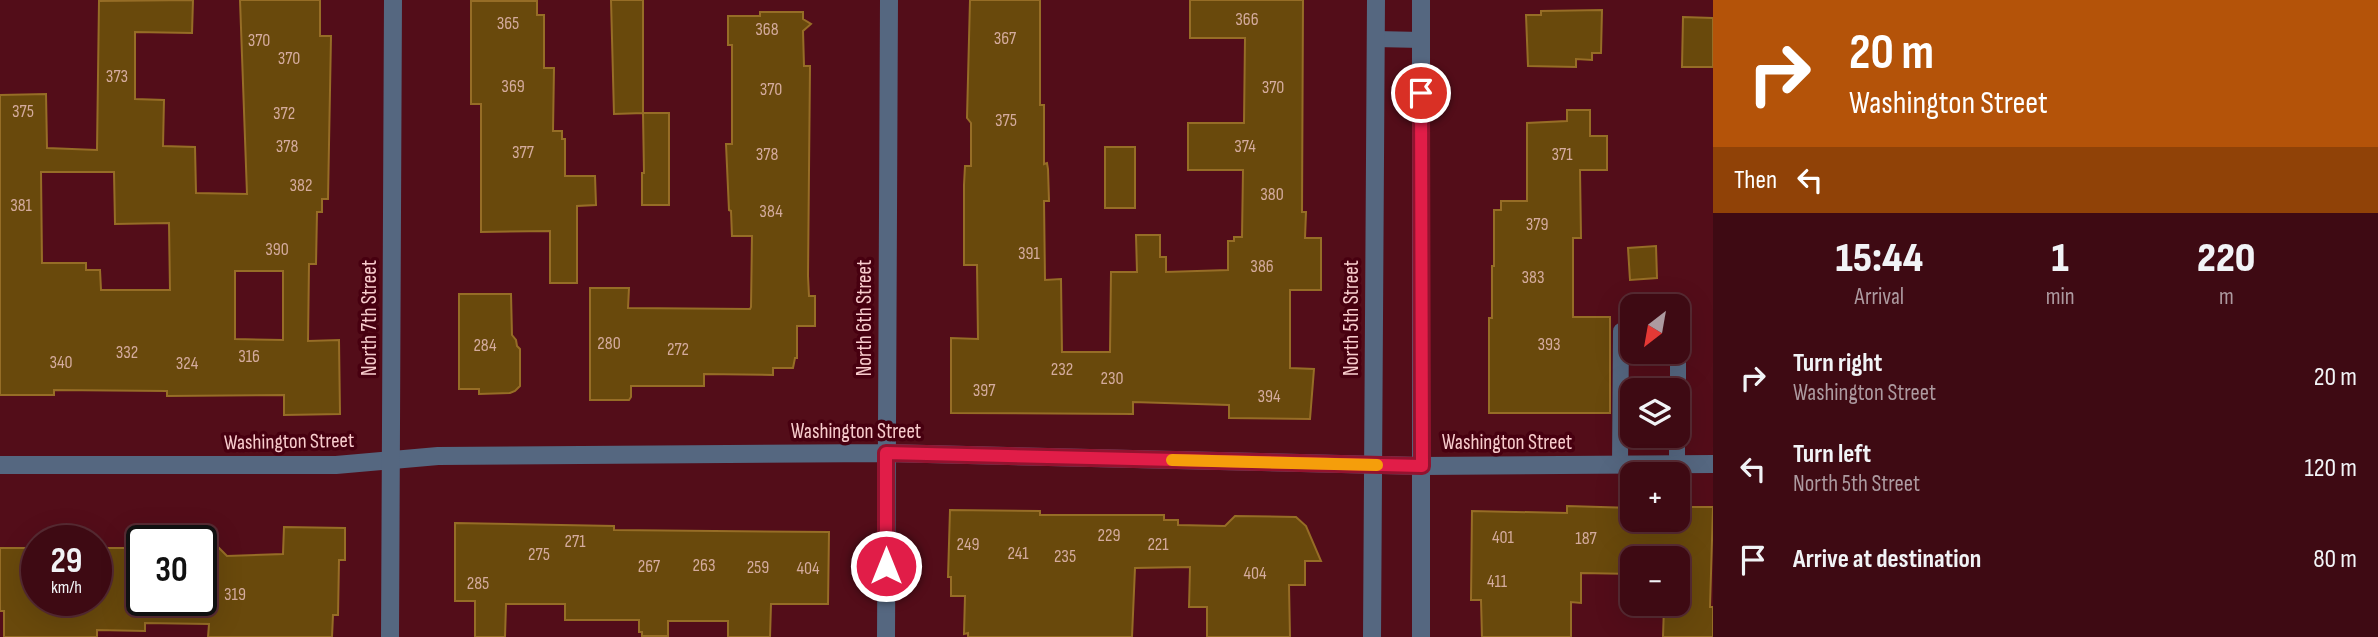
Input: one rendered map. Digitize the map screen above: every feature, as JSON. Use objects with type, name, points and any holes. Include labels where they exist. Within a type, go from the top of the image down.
[{"type":"street","name":"North 7th Street","points":[[390,637],[393,0]]},
{"type":"street","name":"North 6th Street","points":[[886,637],[889,0]]},
{"type":"street","name":"North 5th Street","points":[[1372,637],[1376,0]]},
{"type":"street","points":[[1421,0],[1421,637]]},
{"type":"street","name":"Washington Street","points":[[0,465],[336,465],[438,456],[886,453],[1422,466],[1620,465]]},
{"type":"street","name":"Washington Street","points":[[1690,464],[1713,464]]},
{"type":"lane","points":[[1376,39],[1421,40]]},
{"type":"lane","points":[[1620,462],[1621,364]]},
{"type":"building","points":[[193,0],[192,33],[135,32],[135,99],[164,100],[163,146],[195,147],[196,193],[247,194],[240,0],[320,0],[320,36],[331,36],[328,199],[322,199],[322,212],[317,212],[316,264],[309,264],[308,341],[339,340],[340,414],[284,415],[284,395],[167,396],[167,391],[54,390],[54,395],[0,395],[0,95],[46,94],[47,148],[97,150],[99,1]],"holes":[[[41,172],[114,172],[115,224],[169,223],[170,290],[101,290],[100,270],[86,270],[86,263],[42,263]],[[235,271],[283,271],[283,340],[235,339]]]},
{"type":"building","points":[[611,0],[643,0],[643,113],[614,114]]},
{"type":"building","points":[[970,0],[1040,0],[1040,105],[1044,105],[1044,164],[1047,163],[1048,169],[1049,201],[1044,201],[1045,280],[1061,279],[1062,352],[1110,352],[1111,272],[1137,272],[1136,235],[1160,235],[1160,257],[1166,257],[1166,272],[1228,270],[1228,241],[1234,241],[1234,237],[1242,237],[1243,170],[1188,170],[1188,123],[1244,123],[1245,38],[1190,38],[1190,0],[1303,0],[1302,212],[1306,212],[1305,238],[1321,238],[1321,290],[1290,290],[1290,368],[1314,369],[1310,419],[1229,418],[1229,405],[1133,402],[1133,414],[951,413],[951,338],[978,339],[977,265],[964,265],[965,166],[971,166],[971,123],[967,118]]},
{"type":"building","points":[[471,1],[537,1],[537,15],[544,15],[544,68],[554,68],[553,131],[562,131],[562,139],[565,139],[565,176],[595,176],[596,205],[577,206],[577,283],[550,283],[550,231],[481,232],[481,104],[471,104]]},
{"type":"building","points":[[1602,10],[1601,53],[1592,53],[1592,60],[1576,59],[1576,67],[1528,66],[1526,15],[1541,15],[1541,11]]},
{"type":"building","points":[[760,12],[803,12],[803,19],[811,24],[803,31],[804,66],[810,66],[808,276],[809,296],[815,296],[815,326],[797,326],[797,358],[793,368],[773,368],[773,375],[704,374],[704,386],[631,386],[629,400],[590,400],[590,288],[629,288],[628,308],[751,307],[752,236],[732,236],[729,210],[726,144],[732,144],[732,45],[728,45],[728,16],[760,16]]},
{"type":"building","points":[[1683,17],[1713,18],[1713,67],[1682,67]]},
{"type":"building","points":[[1567,110],[1590,110],[1590,136],[1607,136],[1607,170],[1580,170],[1581,238],[1573,238],[1573,317],[1610,317],[1610,413],[1489,413],[1489,318],[1492,318],[1494,210],[1501,210],[1501,201],[1527,201],[1527,123],[1567,121]]},
{"type":"building","points":[[643,113],[669,113],[669,205],[642,205]]},
{"type":"building","points":[[1105,147],[1135,147],[1135,208],[1105,208]]},
{"type":"building","points":[[1656,246],[1657,278],[1630,280],[1628,248]]},
{"type":"building","points":[[459,294],[511,294],[512,335],[520,349],[520,386],[515,391],[479,394],[479,389],[459,389]]},
{"type":"building","points":[[1567,506],[1620,508],[1620,532],[1690,532],[1690,507],[1713,507],[1710,607],[1713,607],[1713,637],[1663,637],[1664,616],[1690,616],[1690,546],[1620,546],[1620,574],[1581,573],[1581,603],[1571,602],[1571,637],[1482,637],[1481,600],[1471,600],[1472,511],[1567,513]]},
{"type":"building","points":[[950,510],[1040,511],[1040,515],[1164,515],[1164,520],[1178,520],[1178,525],[1225,526],[1235,516],[1296,517],[1306,526],[1321,561],[1305,561],[1305,585],[1289,585],[1290,637],[1207,637],[1207,607],[1189,607],[1190,567],[1135,568],[1132,637],[968,637],[968,633],[964,634],[965,596],[951,596],[951,577],[948,577]]},
{"type":"building","points":[[455,523],[614,526],[614,530],[829,532],[828,604],[771,604],[770,637],[728,637],[728,621],[668,621],[668,636],[642,636],[642,632],[639,632],[639,620],[565,620],[565,604],[506,604],[505,637],[475,637],[475,601],[455,601]]},
{"type":"building","points":[[284,527],[345,528],[345,560],[339,560],[338,615],[333,615],[332,637],[208,637],[209,624],[145,623],[145,631],[97,630],[97,637],[4,637],[4,611],[0,611],[0,548],[21,548],[21,616],[112,616],[112,548],[126,548],[126,616],[217,616],[217,546],[227,556],[283,554]]},
{"type":"slow traffic","points":[[1172,460],[1377,465]]},
{"type":"route","points":[[886,566],[886,453],[1422,466],[1421,93]]}]
